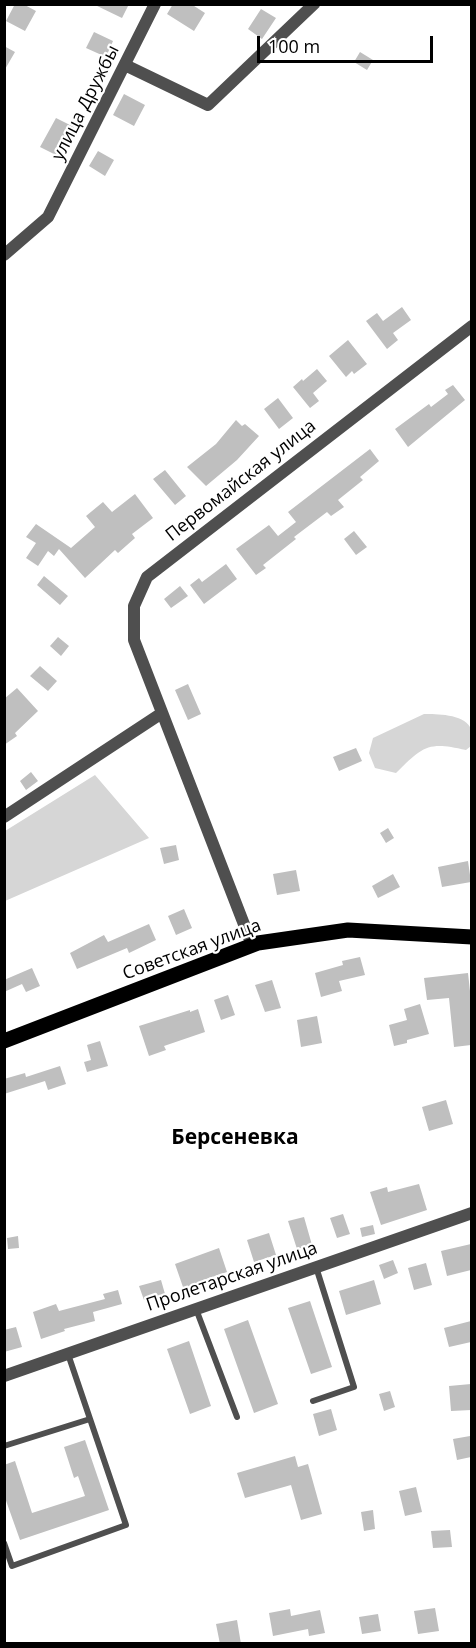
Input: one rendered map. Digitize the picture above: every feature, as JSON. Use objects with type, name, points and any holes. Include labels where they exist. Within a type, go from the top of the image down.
[{"type":"main road","name":"Советская улица","points":[[4,1041],[252,945],[348,930],[471,937]]},
{"type":"street","name":"улица Дружбы","points":[[4,255],[48,217],[155,4]]},
{"type":"street","points":[[126,65],[208,105],[314,4]]},
{"type":"street","name":"Первомайская улица","points":[[252,945],[134,640],[134,606],[147,577],[471,326]]},
{"type":"street","points":[[4,817],[162,712]]},
{"type":"street","name":"Пролетарская улица","points":[[4,1376],[471,1213]]},
{"type":"lane","points":[[313,1401],[354,1387],[316,1267]]},
{"type":"lane","points":[[196,1309],[237,1417]]},
{"type":"lane","points":[[4,1543],[12,1566],[126,1525],[68,1354]]},
{"type":"lane","points":[[4,1446],[90,1419]]},
{"type":"shaded area","points":[[424,714],[462,719],[472,731],[471,746],[466,750],[443,746],[427,748],[420,751],[396,773],[375,768],[369,753],[373,738]]},
{"type":"shaded area","points":[[95,775],[149,838],[5,901],[5,831]]},
{"type":"building","points":[[15,4],[23,4],[36,11],[25,31],[6,21]]},
{"type":"building","points":[[93,4],[129,4],[122,18]]},
{"type":"building","points":[[173,4],[191,4],[205,13],[194,31],[167,14]]},
{"type":"building","points":[[261,9],[276,18],[262,39],[248,29]]},
{"type":"building","points":[[94,32],[113,41],[106,57],[86,48]]},
{"type":"building","points":[[4,46],[15,52],[4,71]]},
{"type":"building","points":[[360,52],[373,60],[367,70],[354,62]]},
{"type":"building","points":[[124,94],[145,105],[134,126],[113,115]]},
{"type":"building","points":[[56,118],[74,127],[58,156],[40,147]]},
{"type":"building","points":[[98,151],[114,160],[105,176],[89,166]]},
{"type":"building","points":[[402,307],[411,320],[393,333],[398,340],[387,349],[366,321],[377,313],[383,321]]},
{"type":"building","points":[[348,340],[367,364],[354,374],[352,371],[346,377],[329,356]]},
{"type":"building","points":[[317,369],[327,381],[313,393],[319,401],[310,408],[293,387]]},
{"type":"building","points":[[453,385],[465,400],[408,447],[395,429],[429,404],[431,407],[448,394],[445,390]]},
{"type":"building","points":[[278,398],[293,418],[279,429],[264,409]]},
{"type":"building","points":[[236,420],[242,426],[245,424],[259,436],[237,460],[206,486],[187,467],[216,444]]},
{"type":"building","points":[[370,449],[379,461],[360,477],[363,480],[338,500],[344,507],[331,516],[327,512],[294,537],[296,539],[263,565],[266,568],[256,575],[236,549],[269,525],[278,536],[296,522],[288,512]]},
{"type":"building","points":[[165,470],[186,496],[175,505],[153,479]]},
{"type":"building","points":[[135,494],[153,518],[132,534],[135,538],[118,553],[115,550],[85,578],[59,549],[54,556],[48,551],[38,566],[26,558],[36,543],[26,537],[36,524],[71,548],[95,527],[86,516],[103,502],[112,512]]},
{"type":"building","points":[[354,531],[367,547],[356,555],[344,539]]},
{"type":"building","points":[[226,564],[237,579],[204,604],[190,585],[199,578],[202,582]]},
{"type":"building","points":[[44,576],[68,596],[60,605],[37,585]]},
{"type":"building","points":[[180,586],[188,596],[171,608],[164,599]]},
{"type":"building","points":[[58,637],[69,646],[61,656],[50,646]]},
{"type":"building","points":[[40,666],[57,681],[48,691],[30,676]]},
{"type":"building","points":[[188,684],[201,714],[188,720],[175,690]]},
{"type":"building","points":[[17,688],[38,711],[15,733],[17,736],[4,745],[4,699]]},
{"type":"building","points":[[356,748],[362,761],[339,771],[333,757]]},
{"type":"building","points":[[31,772],[38,781],[26,790],[20,781]]},
{"type":"building","points":[[388,828],[394,838],[386,843],[380,833]]},
{"type":"building","points":[[176,845],[179,860],[164,864],[160,848]]},
{"type":"building","points":[[468,861],[471,882],[442,887],[438,867]]},
{"type":"building","points":[[296,870],[300,891],[277,895],[273,874]]},
{"type":"building","points":[[393,874],[400,887],[378,898],[372,886]]},
{"type":"building","points":[[184,909],[192,928],[176,935],[168,916]]},
{"type":"building","points":[[149,924],[156,940],[129,953],[127,948],[77,969],[70,953],[104,935],[108,942]]},
{"type":"building","points":[[360,957],[365,975],[339,981],[342,991],[321,997],[315,973],[343,965],[342,961]]},
{"type":"building","points":[[32,968],[40,986],[26,992],[22,984],[4,992],[4,980]]},
{"type":"building","points":[[468,973],[471,1000],[471,1045],[454,1047],[449,998],[427,1000],[424,978]]},
{"type":"building","points":[[272,980],[281,1008],[265,1012],[255,985]]},
{"type":"building","points":[[228,995],[235,1015],[221,1020],[214,1000]]},
{"type":"building","points":[[420,1004],[429,1034],[394,1046],[389,1025],[407,1020],[404,1009]]},
{"type":"building","points":[[198,1009],[205,1032],[164,1046],[166,1050],[149,1056],[139,1026]]},
{"type":"building","points":[[317,1016],[322,1043],[301,1047],[297,1020]]},
{"type":"building","points":[[100,1041],[108,1066],[87,1072],[84,1062],[91,1060],[87,1045]]},
{"type":"building","points":[[60,1066],[66,1084],[48,1090],[45,1081],[4,1094],[4,1079],[25,1073],[26,1077]]},
{"type":"building","points":[[446,1100],[453,1124],[429,1131],[422,1107]]},
{"type":"building","points":[[419,1184],[427,1210],[381,1225],[370,1192],[387,1187],[388,1192]]},
{"type":"building","points":[[343,1214],[350,1234],[337,1238],[330,1218]]},
{"type":"building","points":[[304,1217],[312,1245],[297,1249],[288,1221]]},
{"type":"building","points":[[373,1225],[375,1234],[362,1237],[360,1228]]},
{"type":"building","points":[[269,1233],[276,1255],[254,1262],[247,1240]]},
{"type":"building","points":[[18,1236],[19,1248],[8,1249],[7,1238]]},
{"type":"building","points":[[471,1244],[471,1270],[447,1276],[441,1251]]},
{"type":"building","points":[[219,1248],[227,1272],[203,1280],[205,1283],[184,1290],[175,1264]]},
{"type":"building","points":[[393,1260],[398,1273],[384,1279],[379,1265]]},
{"type":"building","points":[[426,1263],[432,1285],[414,1290],[408,1268]]},
{"type":"building","points":[[161,1280],[165,1294],[144,1300],[139,1286]]},
{"type":"building","points":[[374,1280],[381,1304],[346,1315],[339,1291]]},
{"type":"building","points":[[118,1290],[122,1304],[93,1312],[95,1321],[64,1329],[65,1331],[41,1339],[33,1312],[56,1304],[59,1311],[105,1299],[103,1294]]},
{"type":"building","points":[[310,1301],[332,1367],[311,1374],[288,1308]]},
{"type":"building","points":[[248,1320],[278,1404],[254,1413],[224,1329]]},
{"type":"building","points":[[471,1321],[471,1342],[449,1347],[444,1328]]},
{"type":"building","points":[[16,1327],[22,1347],[4,1352],[4,1330]]},
{"type":"building","points":[[189,1341],[211,1406],[190,1414],[167,1349]]},
{"type":"building","points":[[471,1384],[471,1410],[451,1411],[449,1386]]},
{"type":"building","points":[[390,1391],[395,1407],[384,1411],[379,1394]]},
{"type":"building","points":[[331,1409],[337,1430],[319,1436],[313,1414]]},
{"type":"building","points":[[470,1436],[471,1457],[457,1460],[453,1439]]},
{"type":"building","points":[[85,1440],[109,1510],[20,1540],[4,1495],[4,1465],[15,1461],[32,1513],[85,1496],[78,1476],[74,1478],[64,1447]]},
{"type":"building","points":[[295,1456],[298,1467],[308,1464],[322,1514],[301,1520],[291,1485],[245,1498],[237,1473]]},
{"type":"building","points":[[416,1487],[422,1512],[405,1516],[399,1491]]},
{"type":"building","points":[[373,1510],[375,1529],[364,1531],[361,1512]]},
{"type":"building","points":[[450,1530],[452,1547],[433,1548],[431,1531]]},
{"type":"building","points":[[435,1608],[439,1631],[418,1634],[414,1611]]},
{"type":"building","points":[[290,1609],[291,1616],[320,1610],[325,1633],[309,1636],[308,1629],[273,1636],[269,1613]]},
{"type":"building","points":[[378,1614],[381,1631],[362,1634],[359,1617]]},
{"type":"building","points":[[237,1620],[241,1644],[220,1644],[216,1624]]},
{"type":"district","name":"Берсеневка","points":[[235,1138]]}]
